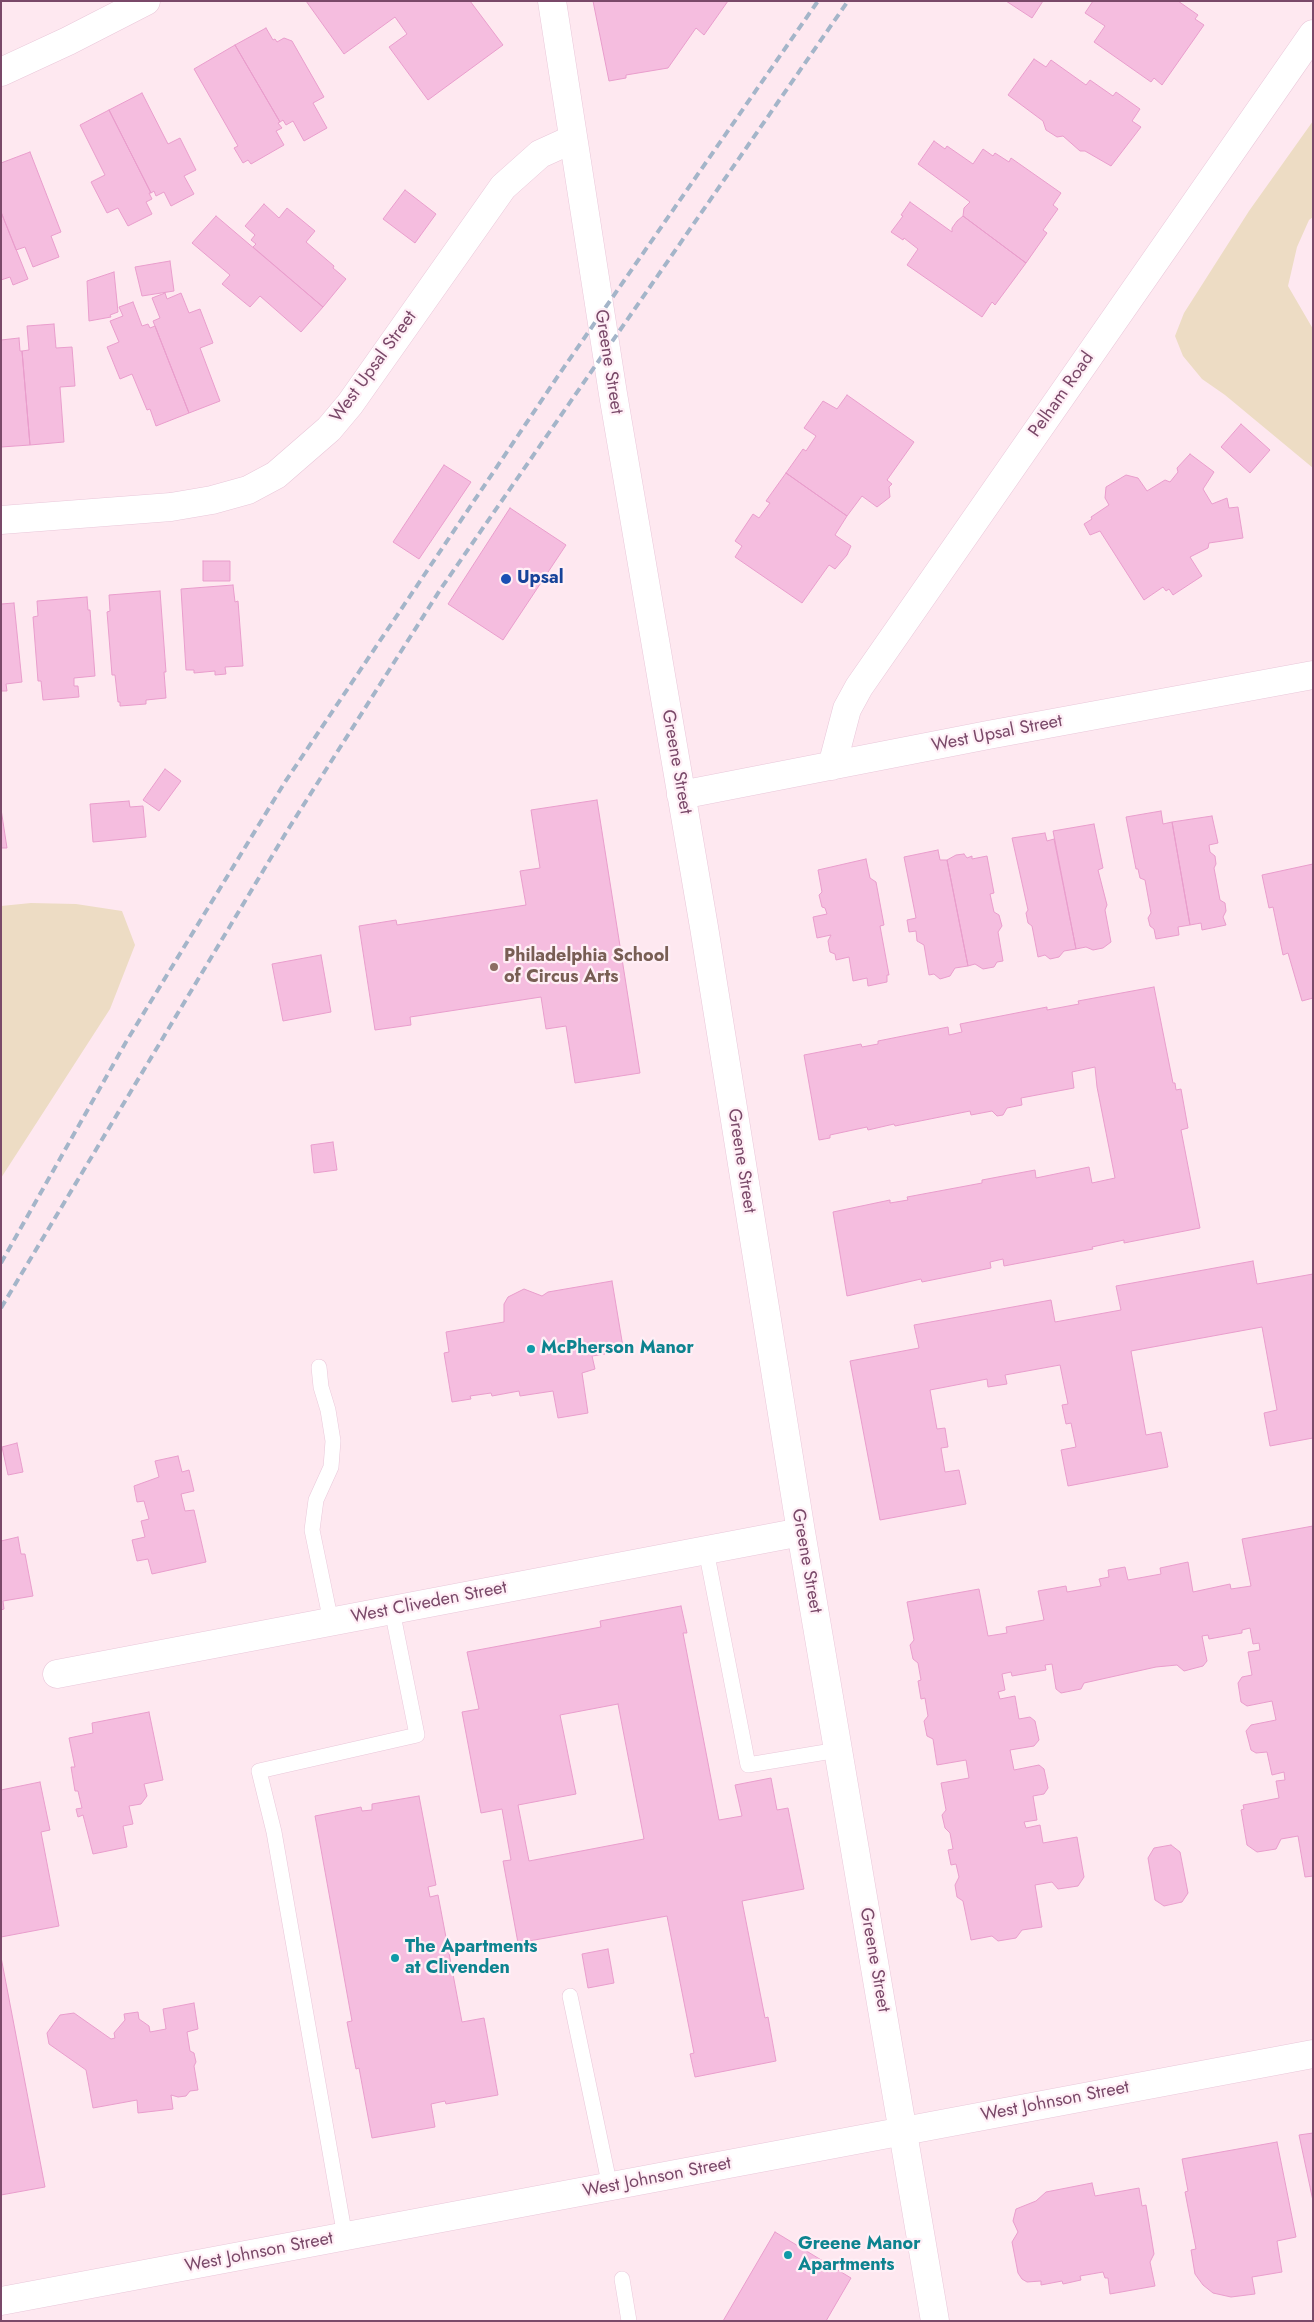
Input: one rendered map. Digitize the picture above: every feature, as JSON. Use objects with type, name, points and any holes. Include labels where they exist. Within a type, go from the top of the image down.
[{"type":"street","points":[[1,72],[68,41],[146,1]]},
{"type":"street","name":"Greene Street","points":[[552,1],[613,394],[681,795],[801,1532],[935,2321]]},
{"type":"street","name":"Pelham Road","points":[[832,766],[846,710],[859,687],[1313,34]]},
{"type":"street","name":"West Upsal Street","points":[[1,520],[171,507],[212,500],[248,490],[276,475],[330,429],[350,404],[503,187],[540,154],[573,139]]},
{"type":"street","name":"West Upsal Street","points":[[681,795],[1313,675]]},
{"type":"street","name":"West Cliveden Street","points":[[57,1674],[801,1532]]},
{"type":"street","name":"West Johnson Street","points":[[1,2301],[1313,2054]]},
{"type":"lane","points":[[319,1366],[321,1388],[328,1410],[333,1440],[330,1467],[316,1500],[312,1530],[331,1622]]},
{"type":"lane","points":[[706,1550],[748,1765],[838,1750]]},
{"type":"lane","points":[[345,2237],[274,1832],[259,1771],[417,1735],[392,1610]]},
{"type":"lane","points":[[570,1996],[610,2187]]},
{"type":"lane","points":[[622,2279],[629,2321]]},
{"type":"shaded area","points":[[1313,121],[1313,217],[1309,220],[1297,247],[1288,286],[1313,329],[1313,468],[1225,395],[1202,379],[1183,356],[1175,336],[1184,313],[1249,211]]},
{"type":"shaded area","points":[[31,903],[76,904],[122,911],[135,945],[110,1009],[1,1178],[1,906]]},
{"type":"building","points":[[306,1],[470,1],[503,45],[428,100],[389,47],[407,34],[395,17],[344,54]]},
{"type":"building","points":[[593,1],[728,1],[704,35],[696,28],[668,68],[626,75],[626,78],[609,81]]},
{"type":"building","points":[[1006,1],[1043,1],[1032,18]]},
{"type":"building","points":[[1093,1],[1178,1],[1198,15],[1195,19],[1204,25],[1162,85],[1154,78],[1151,82],[1094,42],[1105,26],[1085,13]]},
{"type":"building","points":[[266,28],[273,40],[275,39],[277,42],[284,38],[292,41],[324,97],[313,103],[327,128],[304,141],[293,121],[286,125],[283,120],[280,122],[235,45]]},
{"type":"building","points":[[235,45],[282,128],[276,131],[284,145],[251,164],[248,160],[243,163],[234,148],[238,146],[194,69]]},
{"type":"building","points":[[1034,59],[1046,67],[1051,60],[1086,85],[1090,80],[1113,96],[1116,92],[1140,109],[1132,121],[1141,127],[1111,166],[1085,151],[1080,151],[1063,136],[1057,137],[1046,130],[1043,121],[1008,95]]},
{"type":"building","points":[[142,93],[168,144],[180,138],[196,170],[184,176],[194,194],[171,206],[164,192],[156,196],[154,191],[151,193],[109,110]]},
{"type":"building","points":[[109,110],[151,193],[149,193],[152,199],[146,202],[152,214],[128,226],[118,208],[107,213],[91,182],[105,175],[80,125]]},
{"type":"building","points":[[934,141],[945,149],[947,146],[973,164],[983,149],[993,156],[995,153],[1009,162],[1011,158],[1061,193],[1053,205],[1058,209],[1043,230],[1047,233],[1026,263],[963,216],[964,208],[970,202],[918,164]]},
{"type":"building","points":[[30,152],[61,232],[51,236],[59,257],[33,267],[25,247],[16,250],[1,212],[1,163]]},
{"type":"building","points":[[405,190],[436,214],[415,243],[383,219]]},
{"type":"building","points":[[910,202],[952,232],[952,228],[963,216],[1026,263],[995,305],[992,302],[982,317],[907,265],[918,249],[904,238],[903,240],[891,232],[903,216],[901,215]]},
{"type":"building","points":[[264,204],[279,218],[287,208],[315,231],[306,242],[346,279],[323,307],[253,247],[256,244],[251,240],[255,235],[245,226]]},
{"type":"building","points":[[1,212],[28,279],[13,285],[10,277],[1,280]]},
{"type":"building","points":[[216,216],[323,307],[301,332],[260,296],[250,307],[222,284],[230,275],[192,243]]},
{"type":"building","points":[[170,261],[174,291],[142,296],[135,267]]},
{"type":"building","points":[[114,272],[118,312],[110,315],[111,317],[89,321],[87,281]]},
{"type":"building","points":[[165,293],[167,299],[181,293],[189,313],[200,309],[213,343],[200,348],[220,401],[189,413],[153,321],[160,318],[152,298]]},
{"type":"building","points":[[133,302],[142,326],[148,324],[150,328],[155,326],[189,413],[156,426],[150,409],[147,410],[132,374],[120,379],[107,347],[119,342],[110,321],[123,316],[119,307]]},
{"type":"building","points":[[54,324],[56,348],[72,347],[75,386],[60,387],[64,442],[30,445],[22,351],[29,350],[27,326]]},
{"type":"building","points":[[19,338],[20,351],[22,351],[30,445],[1,447],[1,340]]},
{"type":"building","points":[[847,395],[914,442],[887,480],[892,484],[889,487],[890,497],[877,507],[862,496],[847,516],[786,473],[803,449],[806,451],[816,436],[804,428],[823,401],[837,409]]},
{"type":"building","points":[[1241,424],[1270,450],[1250,473],[1221,447]]},
{"type":"building","points":[[1190,454],[1214,472],[1203,489],[1212,504],[1227,498],[1229,508],[1238,507],[1243,538],[1209,543],[1208,548],[1190,557],[1202,576],[1173,595],[1169,589],[1166,591],[1163,587],[1144,600],[1100,531],[1090,535],[1084,524],[1109,505],[1105,498],[1106,487],[1126,475],[1138,478],[1147,491],[1165,480],[1170,482],[1178,472],[1177,468]]},
{"type":"building","points":[[444,465],[471,482],[419,559],[393,542]]},
{"type":"building","points":[[786,473],[847,516],[835,535],[851,546],[847,555],[835,569],[829,565],[802,603],[735,557],[742,546],[735,541],[753,514],[759,518],[770,503],[766,501]]},
{"type":"building","points":[[510,508],[566,545],[503,640],[448,604]]},
{"type":"building","points":[[203,561],[230,561],[230,581],[203,581]]},
{"type":"building","points":[[233,585],[235,602],[238,601],[243,666],[225,667],[226,674],[215,675],[215,671],[194,673],[194,670],[186,670],[181,589]]},
{"type":"building","points":[[160,591],[166,698],[146,700],[146,704],[120,706],[115,675],[112,675],[107,612],[110,611],[109,595]]},
{"type":"building","points":[[87,597],[88,610],[90,610],[95,676],[74,678],[74,686],[78,686],[79,697],[43,700],[41,681],[38,681],[33,617],[38,616],[37,601]]},
{"type":"building","points":[[14,603],[22,682],[6,684],[7,691],[1,691],[1,604]]},
{"type":"building","points":[[165,769],[181,781],[159,811],[143,800]]},
{"type":"building","name":"Philadelphia School of Circus Arts","points":[[597,800],[640,1073],[575,1083],[566,1026],[546,1029],[541,997],[410,1017],[411,1025],[375,1030],[359,926],[396,920],[397,925],[526,905],[520,871],[540,868],[531,810]]},
{"type":"building","points":[[129,801],[130,807],[143,806],[146,837],[93,842],[90,804]]},
{"type":"building","points":[[1,809],[7,848],[1,848]]},
{"type":"building","points":[[1161,811],[1163,824],[1172,822],[1190,925],[1178,927],[1179,935],[1156,939],[1154,929],[1150,926],[1148,918],[1151,913],[1145,880],[1140,878],[1138,869],[1136,869],[1126,817]]},
{"type":"building","points":[[1212,816],[1218,843],[1209,845],[1210,852],[1215,856],[1216,864],[1214,868],[1220,900],[1225,903],[1226,911],[1223,917],[1226,925],[1202,930],[1201,923],[1190,925],[1172,822]]},
{"type":"building","points":[[1094,824],[1103,868],[1098,870],[1107,905],[1105,910],[1111,942],[1103,948],[1093,950],[1086,947],[1076,949],[1053,831]]},
{"type":"building","points":[[1045,833],[1047,841],[1054,839],[1076,949],[1064,951],[1059,957],[1050,959],[1045,955],[1038,957],[1032,926],[1028,923],[1026,913],[1028,910],[1012,838]]},
{"type":"building","points":[[938,850],[940,860],[947,860],[968,966],[955,968],[950,976],[940,979],[934,974],[929,975],[924,945],[917,941],[916,931],[909,932],[907,920],[916,918],[904,857]]},
{"type":"building","points":[[964,854],[967,858],[972,856],[972,859],[987,856],[994,893],[990,894],[994,912],[999,915],[1002,926],[998,932],[1003,961],[997,962],[994,967],[983,969],[975,964],[968,966],[947,860],[956,855]]},
{"type":"building","points":[[866,859],[870,878],[876,882],[884,925],[880,926],[889,975],[887,975],[887,982],[868,986],[867,978],[853,981],[849,957],[836,960],[835,954],[830,952],[828,941],[831,935],[817,938],[813,917],[827,914],[825,908],[822,907],[819,895],[822,892],[818,870]]},
{"type":"building","points":[[1313,864],[1313,998],[1302,1001],[1288,953],[1283,955],[1273,907],[1269,908],[1262,875]]},
{"type":"building","points":[[321,955],[331,1012],[283,1021],[272,964]]},
{"type":"building","points":[[1154,987],[1173,1083],[1175,1083],[1176,1090],[1181,1089],[1188,1128],[1181,1130],[1200,1228],[1124,1243],[1124,1240],[1092,1247],[1093,1249],[1004,1266],[1003,1259],[990,1262],[991,1268],[922,1282],[921,1279],[847,1296],[833,1212],[890,1200],[890,1203],[908,1200],[907,1197],[982,1183],[982,1180],[1035,1170],[1036,1178],[1089,1167],[1092,1183],[1115,1178],[1097,1087],[1095,1067],[1072,1072],[1074,1088],[1021,1098],[1022,1105],[1007,1108],[1003,1115],[997,1116],[992,1111],[971,1115],[970,1111],[895,1126],[894,1124],[868,1130],[867,1127],[830,1135],[830,1138],[819,1140],[804,1055],[861,1044],[862,1047],[878,1044],[878,1041],[948,1027],[949,1035],[962,1032],[960,1024],[1047,1007],[1047,1010],[1079,1004],[1078,1001]]},
{"type":"building","points":[[333,1142],[337,1170],[314,1173],[311,1145]]},
{"type":"building","points":[[1253,1261],[1257,1284],[1313,1274],[1313,1438],[1270,1446],[1264,1413],[1277,1410],[1262,1327],[1131,1351],[1146,1435],[1161,1432],[1168,1467],[1068,1486],[1061,1450],[1076,1447],[1071,1423],[1066,1424],[1062,1405],[1068,1404],[1060,1365],[1005,1375],[1007,1384],[988,1387],[987,1379],[930,1390],[937,1429],[945,1428],[948,1447],[941,1448],[945,1472],[959,1470],[966,1504],[880,1520],[850,1361],[919,1348],[914,1325],[1051,1300],[1055,1322],[1121,1310],[1116,1286]]},
{"type":"building","name":"McPherson Manor","points":[[612,1281],[623,1347],[605,1350],[605,1354],[592,1356],[595,1369],[582,1373],[588,1413],[558,1418],[553,1391],[520,1396],[519,1391],[492,1396],[491,1393],[470,1396],[471,1399],[452,1402],[444,1353],[449,1352],[446,1332],[504,1322],[504,1304],[508,1297],[524,1289],[542,1296],[548,1292]]},
{"type":"building","points":[[17,1443],[23,1472],[8,1475],[2,1447]]},
{"type":"building","points":[[178,1456],[182,1472],[189,1470],[194,1491],[181,1494],[185,1511],[194,1510],[206,1562],[152,1574],[148,1559],[137,1561],[132,1540],[145,1537],[141,1521],[149,1519],[144,1501],[137,1502],[134,1486],[159,1477],[155,1461]]},
{"type":"building","points":[[1313,1526],[1313,1876],[1305,1877],[1298,1836],[1281,1839],[1276,1849],[1257,1852],[1247,1845],[1241,1810],[1244,1809],[1243,1805],[1279,1798],[1276,1781],[1285,1780],[1284,1772],[1272,1775],[1267,1752],[1256,1753],[1251,1750],[1246,1731],[1251,1725],[1276,1720],[1272,1701],[1247,1706],[1241,1702],[1238,1683],[1242,1677],[1252,1675],[1248,1652],[1260,1650],[1259,1643],[1253,1644],[1250,1628],[1242,1630],[1242,1633],[1209,1639],[1208,1635],[1202,1636],[1207,1661],[1203,1666],[1184,1671],[1177,1665],[1156,1667],[1084,1683],[1081,1689],[1061,1693],[1056,1689],[1052,1664],[1045,1665],[1046,1670],[1012,1676],[1011,1672],[1002,1674],[1005,1690],[998,1692],[1000,1699],[1015,1696],[1019,1719],[1030,1717],[1035,1721],[1039,1740],[1034,1746],[1010,1750],[1014,1770],[1039,1765],[1044,1769],[1048,1788],[1044,1794],[1033,1796],[1037,1820],[1024,1822],[1026,1828],[1040,1825],[1043,1843],[1077,1837],[1084,1877],[1078,1886],[1058,1889],[1052,1882],[1035,1885],[1042,1927],[1022,1930],[1016,1938],[998,1941],[992,1936],[971,1940],[963,1901],[957,1897],[955,1885],[959,1877],[956,1864],[951,1865],[948,1850],[953,1849],[950,1833],[945,1828],[942,1815],[946,1810],[941,1783],[969,1778],[966,1760],[937,1765],[933,1739],[927,1736],[924,1721],[928,1716],[925,1698],[921,1699],[918,1681],[921,1680],[918,1663],[913,1659],[910,1645],[914,1640],[907,1602],[979,1589],[988,1636],[1007,1633],[1006,1627],[1044,1620],[1038,1591],[1066,1586],[1067,1592],[1101,1586],[1099,1579],[1109,1577],[1108,1570],[1125,1567],[1128,1580],[1161,1574],[1160,1568],[1188,1562],[1193,1592],[1230,1584],[1231,1589],[1251,1586],[1242,1539]]},
{"type":"building","points":[[18,1537],[21,1554],[25,1554],[33,1596],[3,1601],[4,1609],[1,1610],[1,1541]]},
{"type":"building","points":[[681,1606],[687,1633],[683,1633],[719,1820],[742,1816],[735,1785],[771,1778],[777,1810],[788,1808],[804,1889],[742,1901],[765,2018],[768,2017],[776,2061],[695,2077],[690,2054],[694,2053],[667,1916],[518,1943],[503,1861],[511,1860],[502,1809],[481,1813],[462,1712],[479,1709],[467,1652],[601,1627],[600,1621]],"holes":[[[618,1704],[644,1839],[529,1861],[518,1805],[576,1794],[560,1715]]]},
{"type":"building","points":[[149,1712],[163,1780],[144,1784],[147,1796],[141,1804],[129,1806],[133,1824],[123,1826],[127,1847],[93,1854],[83,1815],[78,1817],[76,1809],[82,1808],[78,1791],[75,1791],[71,1767],[75,1767],[69,1738],[93,1733],[92,1723]]},
{"type":"building","points":[[40,1782],[50,1830],[41,1832],[59,1926],[1,1937],[1,1790]]},
{"type":"building","name":"The Apartments at Clivenden","points":[[419,1796],[436,1885],[428,1887],[430,1897],[438,1895],[462,2022],[484,2018],[498,2095],[446,2104],[445,2101],[431,2104],[435,2127],[372,2138],[359,2068],[356,2069],[347,2022],[352,2021],[315,1816],[361,1807],[362,1811],[372,1810],[372,1804]]},
{"type":"building","points":[[1171,1845],[1180,1852],[1188,1893],[1182,1902],[1164,1906],[1155,1900],[1148,1858],[1154,1848]]},
{"type":"building","points":[[608,1949],[614,1983],[588,1988],[582,1954]]},
{"type":"building","points":[[1,1957],[45,2187],[1,2195]]},
{"type":"building","points":[[194,2003],[198,2029],[187,2032],[190,2051],[194,2053],[196,2062],[194,2066],[198,2090],[190,2091],[186,2096],[178,2097],[171,2095],[173,2109],[138,2113],[137,2100],[93,2108],[86,2070],[49,2044],[47,2033],[60,2015],[74,2013],[111,2039],[115,2038],[114,2033],[125,2020],[124,2014],[138,2012],[139,2019],[149,2026],[150,2032],[166,2029],[163,2009]]},
{"type":"building","points":[[1313,2133],[1313,2201],[1299,2135]]},
{"type":"building","points":[[1277,2142],[1296,2237],[1277,2241],[1282,2272],[1252,2277],[1255,2294],[1231,2297],[1213,2293],[1203,2285],[1195,2274],[1191,2250],[1196,2249],[1185,2192],[1188,2191],[1182,2159]]},
{"type":"building","points":[[1092,2183],[1095,2196],[1139,2188],[1142,2206],[1146,2205],[1154,2254],[1150,2262],[1155,2286],[1110,2294],[1108,2278],[1105,2278],[1103,2272],[1080,2276],[1081,2280],[1063,2284],[1062,2281],[1041,2285],[1041,2281],[1027,2282],[1018,2273],[1012,2242],[1018,2232],[1013,2221],[1016,2209],[1036,2201],[1046,2192]]},
{"type":"building","name":"Greene Manor Apartments","points":[[775,2232],[851,2278],[826,2321],[723,2321]]},
{"type":"railway","points":[[1,1263],[126,1042],[285,782],[560,373],[818,1]]},
{"type":"railway","points":[[1,1308],[287,831],[440,590],[848,1]]},
{"type":"place","name":"Upsal","points":[[506,579]]},
{"type":"place","name":"Philadelphia School of Circus Arts","points":[[494,967]]},
{"type":"place","name":"McPherson Manor","points":[[531,1349]]},
{"type":"place","name":"The Apartments at Clivenden","points":[[395,1958]]},
{"type":"place","name":"Greene Manor Apartments","points":[[788,2255]]}]
